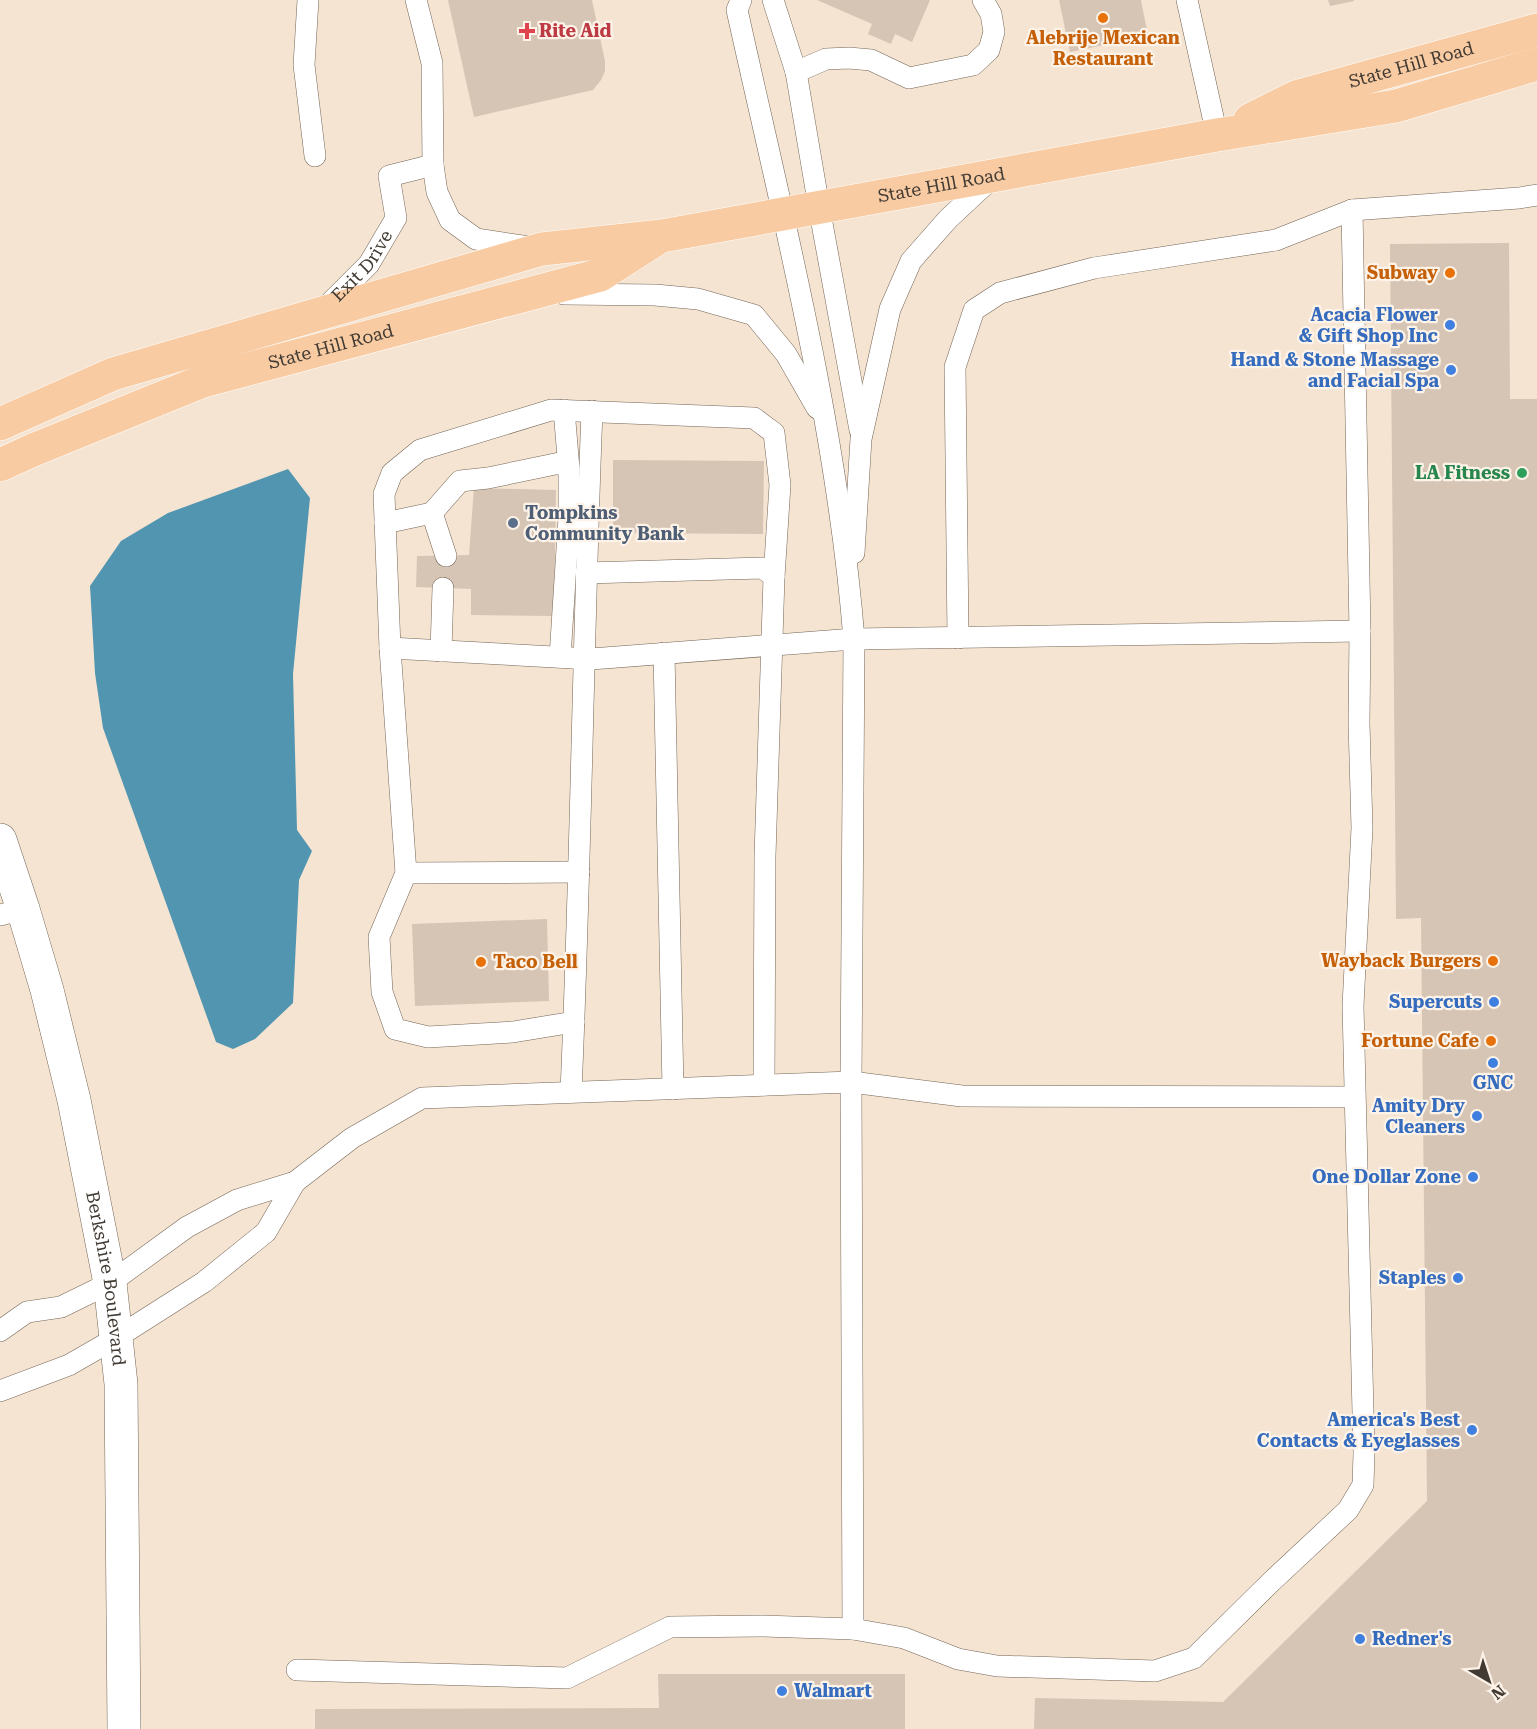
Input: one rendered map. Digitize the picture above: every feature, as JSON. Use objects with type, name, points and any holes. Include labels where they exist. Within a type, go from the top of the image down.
[{"type":"main road","name":"State Hill Road","points":[[1219,134],[1296,97],[1537,30]]},
{"type":"main road","name":"State Hill Road","points":[[0,424],[112,375],[542,249],[662,236],[1219,134],[1396,106],[1537,64]]},
{"type":"main road","name":"State Hill Road","points":[[0,465],[203,381],[600,275],[662,236]]},
{"type":"main road","name":"Berkshire Boulevard","points":[[0,840],[12,912],[47,990],[74,1100],[110,1283],[121,1384],[124,1729]]},
{"type":"lane","points":[[308,0],[304,65],[315,156]]},
{"type":"lane","points":[[416,0],[432,63],[433,165],[437,192],[450,220],[476,239],[542,249]]},
{"type":"lane","points":[[741,0],[737,10],[826,424],[851,596],[854,639],[851,1082],[853,1629]]},
{"type":"lane","points":[[773,0],[796,72],[861,439]]},
{"type":"lane","points":[[796,72],[826,59],[849,58],[871,60],[909,78],[973,65],[989,50],[994,33],[991,14],[983,0]]},
{"type":"lane","points":[[1187,0],[1219,134]]},
{"type":"lane","name":"Exit Drive","points":[[320,314],[369,264],[396,218],[390,176],[433,165]]},
{"type":"lane","points":[[851,596],[861,439],[890,309],[911,261],[948,219],[996,174]]},
{"type":"lane","points":[[958,638],[955,367],[974,310],[1000,293],[1094,268],[1276,240],[1352,210],[1537,195]]},
{"type":"lane","points":[[297,1670],[567,1678],[670,1627],[763,1626],[853,1629],[904,1638],[958,1659],[997,1666],[1155,1671],[1194,1658],[1348,1510],[1364,1485],[1353,1005],[1362,828],[1352,210]]},
{"type":"lane","points":[[531,294],[655,295],[699,300],[754,315],[786,354],[826,424]]},
{"type":"lane","points":[[574,1022],[513,1032],[428,1037],[395,1029],[382,992],[379,937],[406,873],[390,648],[384,494],[392,473],[420,450],[551,410],[754,418],[774,433],[780,485],[774,577],[765,856],[764,1085]]},
{"type":"lane","points":[[560,657],[569,518],[569,469],[564,410]]},
{"type":"lane","points":[[572,1092],[592,411]]},
{"type":"lane","points":[[385,523],[432,513],[460,482],[560,463],[569,469]]},
{"type":"lane","points":[[432,513],[446,556]]},
{"type":"lane","points":[[586,573],[764,568],[774,577]]},
{"type":"lane","points":[[441,651],[443,588]]},
{"type":"lane","points":[[390,648],[583,658],[854,639],[1360,631]]},
{"type":"lane","points":[[664,653],[673,1089]]},
{"type":"lane","points":[[406,873],[579,872]]},
{"type":"lane","points":[[0,1331],[27,1312],[61,1307],[110,1283],[188,1227],[227,1205],[295,1182],[352,1138],[422,1098],[851,1082],[962,1096],[1354,1097]]},
{"type":"lane","points":[[0,1391],[69,1365],[204,1282],[266,1232],[295,1182]]},
{"type":"water","points":[[288,469],[310,498],[293,674],[297,830],[312,851],[299,880],[293,1003],[255,1039],[233,1049],[216,1042],[103,728],[95,673],[90,586],[121,541],[168,513]]},
{"type":"building","name":"Rite Aid","points":[[448,0],[592,0],[605,61],[605,71],[601,80],[593,90],[474,117]]},
{"type":"building","points":[[817,0],[930,0],[912,42],[895,34],[891,44],[868,34],[872,24]]},
{"type":"building","name":"Alebrije Mexican Restaurant","points":[[1059,0],[1141,0],[1148,36],[1070,52]]},
{"type":"building","points":[[1328,0],[1354,0],[1354,1],[1330,6]]},
{"type":"building","points":[[1509,243],[1510,399],[1537,399],[1537,1729],[1034,1729],[1035,1698],[1223,1702],[1427,1501],[1421,918],[1396,919],[1390,244]]},
{"type":"building","points":[[613,460],[764,461],[763,534],[613,533]]},
{"type":"building","name":"Tompkins Community Bank","points":[[474,488],[556,490],[554,616],[471,615],[471,589],[416,587],[417,556],[469,555]]},
{"type":"building","name":"Taco Bell","points":[[547,919],[549,1001],[415,1006],[412,924]]},
{"type":"building","name":"Walmart","points":[[658,1674],[905,1674],[905,1729],[315,1729],[315,1709],[659,1708]]},
{"type":"place","name":"Alebrije Mexican Restaurant","points":[[1103,18]]},
{"type":"place","name":"Rite Aid","points":[[527,31]]},
{"type":"place","name":"Subway","points":[[1450,273]]},
{"type":"place","name":"Acacia Flower & Gift Shop Inc","points":[[1450,325]]},
{"type":"place","name":"Hand & Stone Massage and Facial Spa","points":[[1451,370]]},
{"type":"place","name":"LA Fitness","points":[[1522,473]]},
{"type":"place","name":"Tompkins Community Bank","points":[[513,523]]},
{"type":"place","name":"Wayback Burgers","points":[[1493,961]]},
{"type":"place","name":"Taco Bell","points":[[481,962]]},
{"type":"place","name":"Supercuts","points":[[1494,1002]]},
{"type":"place","name":"Fortune Cafe","points":[[1491,1041]]},
{"type":"place","name":"GNC","points":[[1493,1063]]},
{"type":"place","name":"Amity Dry Cleaners","points":[[1477,1116]]},
{"type":"place","name":"One Dollar Zone","points":[[1473,1177]]},
{"type":"place","name":"Staples","points":[[1458,1278]]},
{"type":"place","name":"America's Best Contacts & Eyeglasses","points":[[1472,1430]]},
{"type":"place","name":"Redner's","points":[[1360,1639]]},
{"type":"place","name":"Walmart","points":[[782,1691]]}]
